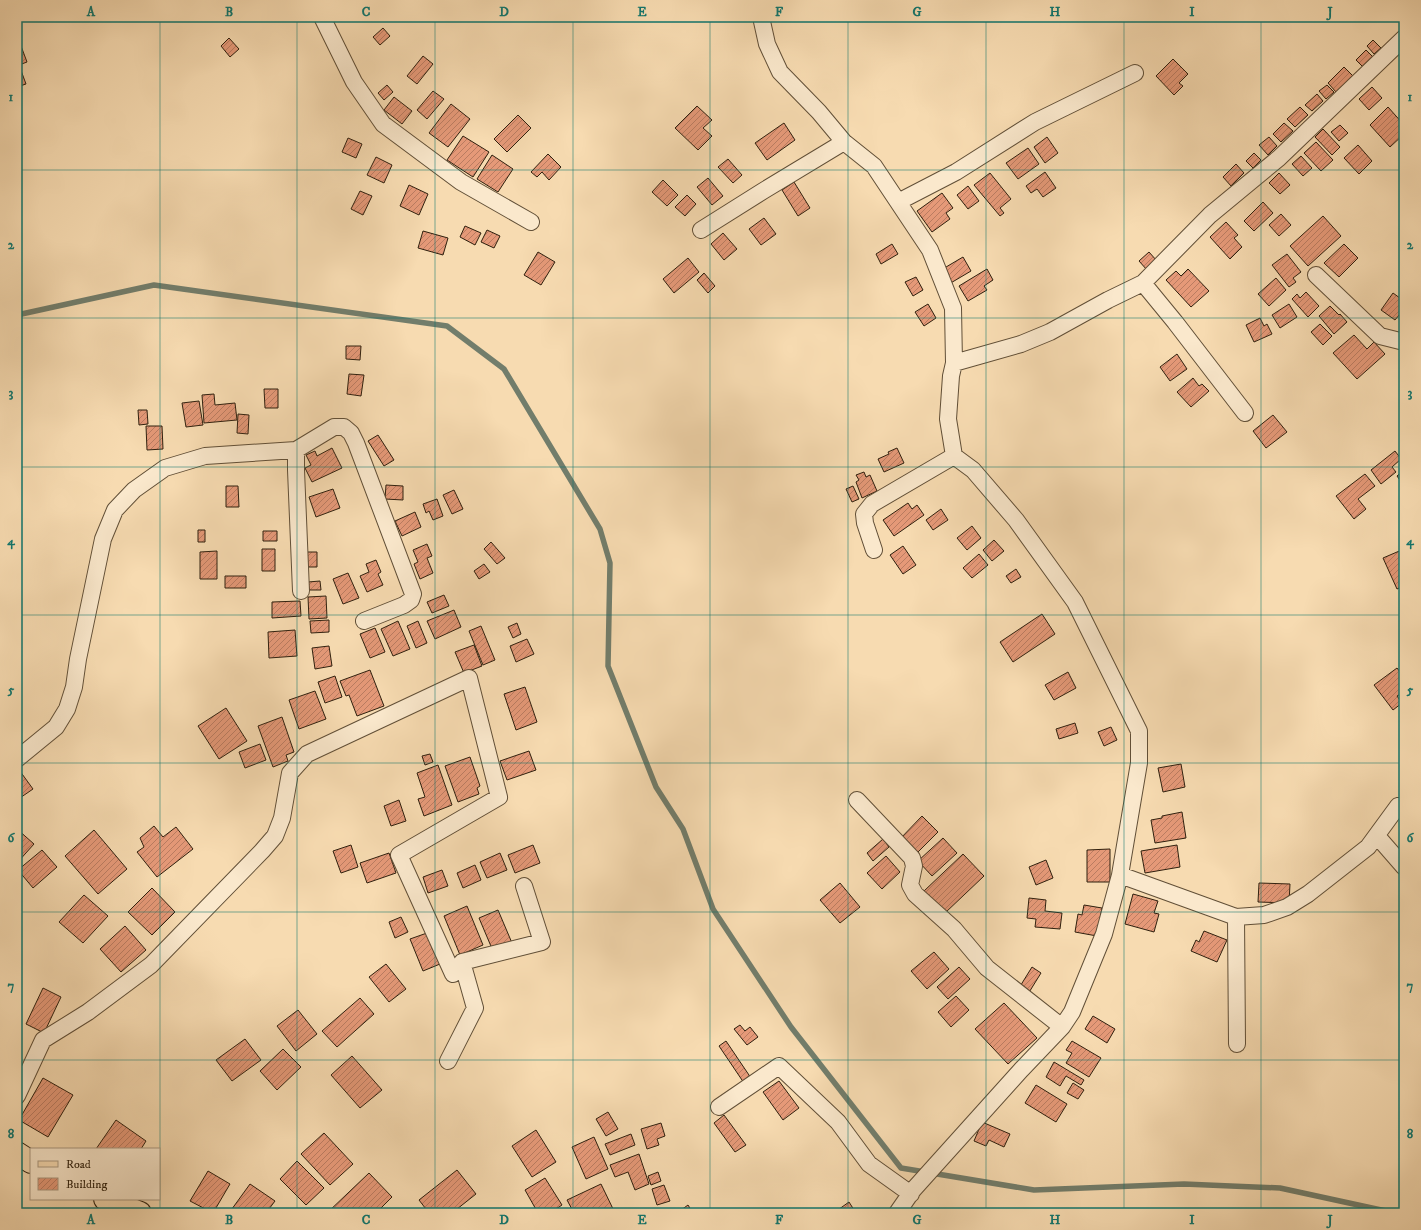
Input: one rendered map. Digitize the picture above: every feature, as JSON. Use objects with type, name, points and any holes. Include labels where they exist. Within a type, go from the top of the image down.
[{"type":"main road","points":[[17,1153],[30,1161]]},
{"type":"main road","points":[[108,1200],[140,1213]]},
{"type":"street","points":[[322,17],[354,82],[383,124],[461,182],[531,222]]},
{"type":"street","points":[[761,17],[767,44],[780,72],[819,112],[844,142],[874,166],[930,250],[953,308],[954,363],[951,376],[948,419],[954,456],[973,470],[1016,520],[1075,602],[1139,731],[1139,763],[1120,875],[1104,934],[1072,1012],[1062,1027],[1021,1070],[912,1192],[897,1213]]},
{"type":"street","points":[[954,363],[1021,344],[1050,332],[1108,300],[1143,283],[1210,215],[1279,158],[1404,38]]},
{"type":"street","points":[[898,202],[956,172],[1035,122],[1135,73]]},
{"type":"street","points":[[701,230],[844,142]]},
{"type":"street","points":[[1316,275],[1380,336],[1404,341]]},
{"type":"street","points":[[1143,283],[1176,322],[1245,413]]},
{"type":"street","points":[[17,759],[56,726],[67,709],[74,687],[78,659],[103,539],[116,510],[134,490],[165,468],[205,456],[296,450],[334,427],[344,427],[351,433],[356,443],[413,594],[411,600],[404,604],[364,621]]},
{"type":"street","points":[[296,450],[301,591]]},
{"type":"street","points":[[874,550],[865,523],[864,514],[872,504],[954,456]]},
{"type":"street","points":[[17,1096],[43,1040],[88,1012],[151,965],[275,836],[282,818],[290,773],[307,754],[338,738],[469,678],[499,797],[399,855],[453,974],[462,962],[542,942],[524,886]]},
{"type":"street","points":[[857,800],[912,858],[914,866],[910,885],[915,894],[954,929],[987,968],[1062,1027]]},
{"type":"street","points":[[1120,875],[1236,917],[1264,915],[1287,907],[1308,894],[1368,847],[1398,806]]},
{"type":"street","points":[[1377,836],[1404,867]]},
{"type":"street","points":[[1236,917],[1237,1044]]},
{"type":"street","points":[[448,1061],[475,1008],[462,962]]},
{"type":"street","points":[[719,1107],[779,1066],[838,1122],[869,1164],[912,1192]]},
{"type":"building","points":[[383,28],[390,36],[380,45],[373,37]]},
{"type":"building","points":[[229,38],[239,49],[230,57],[221,46]]},
{"type":"building","points":[[1373,40],[1381,48],[1374,54],[1367,46]]},
{"type":"building","points":[[21,46],[27,62],[19,65],[26,84],[17,87],[17,48]]},
{"type":"building","points":[[1366,50],[1373,57],[1363,67],[1356,60]]},
{"type":"building","points":[[423,56],[433,64],[417,84],[407,76]]},
{"type":"building","points":[[1173,59],[1188,74],[1179,83],[1183,86],[1174,95],[1156,76]]},
{"type":"building","points":[[1344,67],[1353,76],[1336,92],[1328,83]]},
{"type":"building","points":[[387,85],[393,92],[384,100],[378,93]]},
{"type":"building","points":[[1327,85],[1334,92],[1326,99],[1319,91]]},
{"type":"building","points":[[1372,87],[1382,98],[1369,110],[1359,99]]},
{"type":"building","points":[[433,91],[444,99],[427,119],[417,110]]},
{"type":"building","points":[[1317,94],[1323,101],[1312,111],[1305,105]]},
{"type":"building","points":[[394,97],[412,111],[402,124],[384,110]]},
{"type":"building","points":[[451,104],[470,119],[448,147],[429,133]]},
{"type":"building","points":[[697,106],[712,120],[703,128],[712,136],[698,150],[675,128]]},
{"type":"building","points":[[1300,107],[1308,115],[1295,127],[1287,119]]},
{"type":"building","points":[[1388,107],[1404,125],[1404,134],[1390,147],[1370,125]]},
{"type":"building","points":[[518,115],[531,128],[507,152],[494,139]]},
{"type":"building","points":[[784,123],[795,140],[767,160],[755,143]]},
{"type":"building","points":[[1284,123],[1293,131],[1281,142],[1273,134]]},
{"type":"building","points":[[1340,125],[1348,133],[1339,141],[1331,132]]},
{"type":"building","points":[[1323,129],[1340,147],[1332,155],[1315,137]]},
{"type":"building","points":[[463,136],[489,152],[473,177],[447,160]]},
{"type":"building","points":[[1047,137],[1058,153],[1045,163],[1034,147]]},
{"type":"building","points":[[1269,137],[1277,146],[1268,155],[1259,145]]},
{"type":"building","points":[[348,138],[362,144],[356,158],[342,152]]},
{"type":"building","points":[[1316,142],[1333,160],[1321,171],[1304,153]]},
{"type":"building","points":[[1358,145],[1372,161],[1359,174],[1344,158]]},
{"type":"building","points":[[1028,148],[1039,164],[1018,179],[1006,163]]},
{"type":"building","points":[[1254,153],[1261,160],[1253,168],[1246,161]]},
{"type":"building","points":[[548,154],[561,167],[549,180],[542,172],[537,177],[531,172]]},
{"type":"building","points":[[492,155],[513,169],[498,192],[477,179]]},
{"type":"building","points":[[1301,156],[1312,168],[1303,176],[1292,164]]},
{"type":"building","points":[[376,157],[392,165],[384,183],[367,175]]},
{"type":"building","points":[[728,159],[742,175],[733,183],[718,167]]},
{"type":"building","points":[[1236,164],[1244,173],[1231,186],[1223,177]]},
{"type":"building","points":[[1045,172],[1056,188],[1043,197],[1037,189],[1031,193],[1026,186]]},
{"type":"building","points":[[990,173],[1011,199],[1000,208],[1004,213],[1000,216],[974,185]]},
{"type":"building","points":[[1279,173],[1290,185],[1280,194],[1269,183]]},
{"type":"building","points":[[708,178],[723,196],[712,205],[697,187]]},
{"type":"building","points":[[663,180],[678,195],[667,206],[652,192]]},
{"type":"building","points":[[794,182],[810,208],[798,216],[782,190]]},
{"type":"building","points":[[409,185],[428,194],[419,215],[400,206]]},
{"type":"building","points":[[968,186],[979,201],[968,209],[957,195]]},
{"type":"building","points":[[360,191],[372,196],[363,215],[351,209]]},
{"type":"building","points":[[942,193],[953,208],[946,213],[950,219],[932,232],[917,211]]},
{"type":"building","points":[[687,195],[696,204],[685,216],[675,207]]},
{"type":"building","points":[[1263,202],[1273,213],[1254,231],[1244,221]]},
{"type":"building","points":[[1281,214],[1291,225],[1279,236],[1269,225]]},
{"type":"building","points":[[1323,216],[1341,236],[1308,266],[1290,246]]},
{"type":"building","points":[[764,218],[776,234],[761,245],[749,229]]},
{"type":"building","points":[[1226,222],[1238,235],[1234,238],[1242,247],[1230,259],[1210,237]]},
{"type":"building","points":[[465,226],[481,233],[475,245],[460,237]]},
{"type":"building","points":[[487,230],[500,236],[494,248],[481,242]]},
{"type":"building","points":[[423,231],[448,238],[443,255],[418,248]]},
{"type":"building","points":[[723,233],[737,249],[724,260],[711,244]]},
{"type":"building","points":[[892,244],[898,254],[881,264],[876,254]]},
{"type":"building","points":[[1344,244],[1358,258],[1339,277],[1324,263]]},
{"type":"building","points":[[538,252],[555,262],[541,285],[524,275]]},
{"type":"building","points":[[1149,252],[1157,261],[1147,270],[1139,261]]},
{"type":"building","points":[[1287,254],[1301,272],[1293,278],[1296,282],[1289,287],[1272,265]]},
{"type":"building","points":[[963,257],[971,271],[949,284],[941,270]]},
{"type":"building","points":[[688,258],[699,272],[674,293],[663,279]]},
{"type":"building","points":[[987,269],[993,280],[984,286],[987,290],[968,301],[959,286]]},
{"type":"building","points":[[1188,269],[1209,291],[1191,307],[1166,280],[1176,271],[1181,276]]},
{"type":"building","points":[[704,273],[715,286],[708,293],[697,280]]},
{"type":"building","points":[[916,277],[923,290],[913,296],[905,282]]},
{"type":"building","points":[[1276,278],[1286,290],[1269,306],[1258,294]]},
{"type":"building","points":[[1306,292],[1319,306],[1308,317],[1292,299],[1297,294],[1300,298]]},
{"type":"building","points":[[1393,293],[1404,301],[1404,317],[1400,314],[1395,320],[1381,310]]},
{"type":"building","points":[[928,304],[936,318],[924,326],[915,312]]},
{"type":"building","points":[[1289,304],[1297,317],[1280,328],[1272,315]]},
{"type":"building","points":[[1330,306],[1347,322],[1334,334],[1319,316]]},
{"type":"building","points":[[1260,318],[1264,326],[1267,324],[1272,334],[1254,342],[1246,325]]},
{"type":"building","points":[[1320,324],[1332,336],[1323,345],[1311,332]]},
{"type":"building","points":[[1354,335],[1367,349],[1374,342],[1385,354],[1357,379],[1333,353]]},
{"type":"building","points":[[346,346],[361,346],[360,360],[346,359]]},
{"type":"building","points":[[1177,354],[1187,369],[1170,381],[1160,367]]},
{"type":"building","points":[[349,374],[364,375],[361,396],[347,394]]},
{"type":"building","points":[[1193,378],[1199,386],[1202,384],[1209,391],[1191,407],[1177,392]]},
{"type":"building","points":[[264,389],[278,389],[278,408],[265,408]]},
{"type":"building","points":[[214,394],[215,405],[235,403],[237,420],[204,423],[202,395]]},
{"type":"building","points":[[199,401],[203,425],[186,427],[182,403]]},
{"type":"building","points":[[138,410],[147,410],[148,424],[139,425]]},
{"type":"building","points":[[238,414],[249,415],[248,434],[237,433]]},
{"type":"building","points":[[1273,415],[1287,432],[1266,448],[1253,431]]},
{"type":"building","points":[[146,426],[162,426],[163,449],[147,450]]},
{"type":"building","points":[[378,435],[394,460],[384,466],[368,441]]},
{"type":"building","points":[[332,448],[342,468],[312,482],[305,468],[311,465],[306,455],[315,451],[317,456]]},
{"type":"building","points":[[897,448],[904,463],[884,472],[878,459]]},
{"type":"building","points":[[1395,451],[1401,459],[1392,467],[1396,472],[1381,484],[1371,470]]},
{"type":"building","points":[[1404,470],[1404,486],[1397,476]]},
{"type":"building","points":[[864,472],[866,477],[870,475],[877,491],[862,498],[856,482],[859,480],[856,475]]},
{"type":"building","points":[[1365,474],[1375,486],[1358,499],[1366,509],[1354,519],[1336,496]]},
{"type":"building","points":[[386,485],[403,486],[403,500],[385,499]]},
{"type":"building","points":[[226,486],[238,486],[239,507],[226,507]]},
{"type":"building","points":[[853,486],[859,499],[852,502],[846,489]]},
{"type":"building","points":[[333,489],[340,508],[316,517],[309,497]]},
{"type":"building","points":[[454,490],[463,509],[452,514],[443,495]]},
{"type":"building","points":[[437,499],[443,516],[433,520],[429,511],[426,513],[423,504]]},
{"type":"building","points":[[908,503],[912,509],[917,505],[924,515],[894,536],[883,520]]},
{"type":"building","points":[[941,509],[948,520],[933,530],[926,520]]},
{"type":"building","points":[[415,512],[421,527],[402,536],[395,521]]},
{"type":"building","points":[[972,526],[981,538],[967,550],[957,538]]},
{"type":"building","points":[[198,530],[205,530],[205,542],[198,542]]},
{"type":"building","points":[[263,531],[277,531],[277,541],[263,541]]},
{"type":"building","points":[[994,540],[1004,551],[992,561],[983,550]]},
{"type":"building","points":[[491,542],[505,558],[497,564],[484,549]]},
{"type":"building","points":[[427,544],[432,556],[427,558],[433,573],[420,579],[414,564],[418,562],[413,550]]},
{"type":"building","points":[[903,546],[916,565],[903,574],[890,555]]},
{"type":"building","points":[[262,549],[275,549],[275,571],[262,571]]},
{"type":"building","points":[[1404,549],[1404,586],[1397,589],[1383,558]]},
{"type":"building","points":[[217,551],[217,579],[200,579],[200,552]]},
{"type":"building","points":[[306,552],[317,552],[317,567],[306,567]]},
{"type":"building","points":[[979,554],[988,565],[972,578],[963,568]]},
{"type":"building","points":[[376,560],[381,572],[378,574],[383,585],[367,592],[360,576],[369,572],[366,564]]},
{"type":"building","points":[[484,564],[490,572],[479,579],[474,571]]},
{"type":"building","points":[[1016,569],[1021,577],[1011,583],[1006,576]]},
{"type":"building","points":[[348,573],[359,598],[343,604],[333,579]]},
{"type":"building","points":[[225,576],[246,576],[246,588],[225,588]]},
{"type":"building","points":[[320,581],[321,590],[309,590],[308,582]]},
{"type":"building","points":[[444,595],[449,606],[432,613],[427,602]]},
{"type":"building","points":[[326,596],[327,618],[309,619],[308,597]]},
{"type":"building","points":[[300,601],[301,616],[272,618],[272,602]]},
{"type":"building","points":[[454,610],[461,627],[435,639],[427,621]]},
{"type":"building","points":[[1042,614],[1055,634],[1013,662],[1000,642]]},
{"type":"building","points":[[329,620],[329,632],[311,633],[310,621]]},
{"type":"building","points":[[398,621],[410,649],[393,656],[381,629]]},
{"type":"building","points":[[418,621],[427,643],[416,648],[407,626]]},
{"type":"building","points":[[517,623],[521,634],[513,638],[508,627]]},
{"type":"building","points":[[481,626],[495,660],[483,665],[469,631]]},
{"type":"building","points":[[375,628],[385,652],[370,658],[360,634]]},
{"type":"building","points":[[295,630],[297,656],[269,658],[268,632]]},
{"type":"building","points":[[527,639],[534,654],[516,662],[510,646]]},
{"type":"building","points":[[474,645],[482,666],[464,673],[455,652]]},
{"type":"building","points":[[329,646],[332,666],[315,669],[312,648]]},
{"type":"building","points":[[1397,668],[1404,677],[1404,683],[1400,686],[1404,692],[1397,696],[1402,703],[1393,710],[1374,685]]},
{"type":"building","points":[[370,670],[384,706],[357,716],[349,695],[346,696],[340,681]]},
{"type":"building","points":[[1068,672],[1076,688],[1054,700],[1045,685]]},
{"type":"building","points":[[335,676],[342,697],[325,703],[318,682]]},
{"type":"building","points":[[525,687],[537,722],[516,730],[504,694]]},
{"type":"building","points":[[315,691],[326,719],[299,729],[289,700]]},
{"type":"building","points":[[226,708],[247,741],[219,759],[198,726]]},
{"type":"building","points":[[282,717],[294,752],[286,755],[288,761],[273,767],[258,726]]},
{"type":"building","points":[[1075,723],[1078,733],[1059,739],[1056,729]]},
{"type":"building","points":[[1111,727],[1117,740],[1104,746],[1098,732]]},
{"type":"building","points":[[260,744],[266,760],[245,768],[239,752]]},
{"type":"building","points":[[529,751],[536,770],[507,780],[500,761]]},
{"type":"building","points":[[430,754],[433,762],[425,765],[422,756]]},
{"type":"building","points":[[470,757],[480,786],[477,788],[479,794],[458,802],[445,766]]},
{"type":"building","points":[[1181,764],[1185,787],[1163,792],[1158,768]]},
{"type":"building","points":[[438,765],[452,805],[424,816],[418,799],[425,797],[417,773]]},
{"type":"building","points":[[17,767],[33,789],[17,800]]},
{"type":"building","points":[[399,800],[406,821],[391,826],[384,806]]},
{"type":"building","points":[[1182,812],[1186,838],[1155,843],[1151,820]]},
{"type":"building","points":[[922,816],[938,832],[915,855],[899,840]]},
{"type":"building","points":[[154,826],[163,837],[176,827],[193,849],[157,877],[137,852],[144,847],[140,838]]},
{"type":"building","points":[[17,829],[34,844],[17,863]]},
{"type":"building","points":[[94,830],[127,869],[98,894],[65,856]]},
{"type":"building","points":[[943,838],[957,853],[932,876],[918,861]]},
{"type":"building","points":[[883,839],[889,847],[873,861],[867,853]]},
{"type":"building","points":[[351,845],[358,867],[341,873],[333,851]]},
{"type":"building","points":[[533,845],[540,863],[515,873],[508,855]]},
{"type":"building","points":[[1177,845],[1180,867],[1145,873],[1141,851]]},
{"type":"building","points":[[1110,849],[1110,882],[1087,882],[1087,850]]},
{"type":"building","points":[[42,850],[57,867],[33,888],[18,870]]},
{"type":"building","points":[[389,853],[396,873],[367,883],[360,863]]},
{"type":"building","points":[[500,853],[507,870],[487,878],[480,862]]},
{"type":"building","points":[[963,854],[984,876],[945,913],[924,891]]},
{"type":"building","points":[[886,856],[900,872],[882,889],[867,873]]},
{"type":"building","points":[[1046,860],[1053,878],[1036,885],[1029,867]]},
{"type":"building","points":[[475,865],[481,880],[463,888],[457,873]]},
{"type":"building","points":[[442,870],[448,886],[428,893],[423,877]]},
{"type":"building","points":[[840,883],[860,907],[840,923],[820,900]]},
{"type":"building","points":[[1259,883],[1290,884],[1289,903],[1258,902]]},
{"type":"building","points":[[152,888],[175,912],[152,935],[128,912]]},
{"type":"building","points":[[1133,894],[1158,901],[1154,913],[1159,914],[1154,932],[1125,924]]},
{"type":"building","points":[[84,895],[108,916],[83,943],[59,922]]},
{"type":"building","points":[[1029,898],[1046,900],[1045,911],[1062,913],[1060,929],[1035,927],[1036,919],[1027,918]]},
{"type":"building","points":[[1084,905],[1102,908],[1097,936],[1075,932],[1078,914],[1082,915]]},
{"type":"building","points":[[467,906],[483,945],[460,955],[444,916]]},
{"type":"building","points":[[498,910],[512,943],[493,951],[479,918]]},
{"type":"building","points":[[401,917],[408,932],[395,938],[389,922]]},
{"type":"building","points":[[125,926],[146,950],[121,972],[100,949]]},
{"type":"building","points":[[1204,931],[1227,940],[1217,962],[1191,951],[1196,940],[1199,942]]},
{"type":"building","points":[[427,933],[440,964],[423,971],[410,939]]},
{"type":"building","points":[[934,952],[949,969],[927,989],[911,971]]},
{"type":"building","points":[[386,964],[406,989],[389,1002],[369,977]]},
{"type":"building","points":[[959,967],[970,979],[948,999],[937,987]]},
{"type":"building","points":[[1032,967],[1041,973],[1028,994],[1019,988]]},
{"type":"building","points":[[43,988],[61,997],[44,1033],[26,1024]]},
{"type":"building","points":[[956,996],[969,1010],[951,1027],[938,1012]]},
{"type":"building","points":[[360,998],[374,1014],[337,1047],[322,1031]]},
{"type":"building","points":[[1004,1003],[1037,1038],[1008,1064],[975,1029]]},
{"type":"building","points":[[298,1010],[317,1034],[296,1051],[277,1026]]},
{"type":"building","points":[[1093,1016],[1115,1029],[1107,1043],[1085,1029]]},
{"type":"building","points":[[740,1025],[745,1031],[750,1027],[758,1037],[747,1045],[734,1029]]},
{"type":"building","points":[[245,1039],[261,1060],[232,1081],[216,1060]]},
{"type":"building","points":[[726,1041],[751,1078],[744,1083],[719,1046]]},
{"type":"building","points":[[1072,1041],[1101,1058],[1089,1077],[1066,1063],[1072,1053],[1066,1050]]},
{"type":"building","points":[[283,1049],[301,1067],[277,1090],[260,1071]]},
{"type":"building","points":[[352,1056],[382,1090],[360,1108],[331,1075]]},
{"type":"building","points":[[1054,1062],[1084,1080],[1081,1085],[1066,1076],[1060,1086],[1046,1077]]},
{"type":"building","points":[[43,1078],[73,1095],[48,1137],[19,1120]]},
{"type":"building","points":[[779,1081],[799,1108],[783,1120],[763,1092]]},
{"type":"building","points":[[1073,1083],[1084,1090],[1078,1099],[1067,1093]]},
{"type":"building","points":[[1036,1085],[1067,1104],[1056,1122],[1025,1103]]},
{"type":"building","points":[[608,1112],[618,1129],[606,1136],[596,1119]]},
{"type":"building","points":[[724,1115],[746,1145],[735,1152],[714,1123]]},
{"type":"building","points":[[116,1120],[146,1141],[142,1148],[97,1148]]},
{"type":"building","points":[[982,1122],[1010,1134],[1004,1147],[989,1140],[986,1146],[974,1141]]},
{"type":"building","points":[[661,1123],[665,1136],[657,1139],[659,1145],[647,1149],[641,1129]]},
{"type":"building","points":[[536,1130],[556,1162],[532,1177],[512,1146]]},
{"type":"building","points":[[324,1133],[353,1164],[330,1185],[301,1154]]},
{"type":"building","points":[[631,1134],[635,1145],[610,1155],[605,1144]]},
{"type":"building","points":[[594,1137],[608,1169],[586,1179],[572,1147]]},
{"type":"building","points":[[639,1154],[649,1184],[635,1190],[628,1172],[615,1177],[610,1165]]},
{"type":"building","points":[[297,1161],[324,1188],[306,1205],[280,1179]]},
{"type":"building","points":[[457,1170],[476,1194],[452,1213],[429,1213],[419,1200]]},
{"type":"building","points":[[208,1171],[230,1184],[213,1213],[190,1201]]},
{"type":"building","points":[[658,1172],[661,1181],[651,1185],[648,1176]]},
{"type":"building","points":[[369,1173],[392,1197],[376,1213],[327,1213]]},
{"type":"building","points":[[545,1178],[562,1205],[550,1213],[538,1213],[525,1190]]},
{"type":"building","points":[[250,1184],[275,1201],[266,1213],[229,1213]]},
{"type":"building","points":[[601,1184],[615,1213],[574,1213],[567,1200]]},
{"type":"building","points":[[664,1185],[670,1201],[657,1205],[652,1189]]},
{"type":"building","points":[[849,1202],[856,1213],[835,1213],[835,1212]]},
{"type":"building","points":[[688,1205],[693,1213],[677,1213]]},
{"type":"waterway","points":[[17,315],[154,285],[447,326],[504,369],[600,529],[610,563],[608,666],[656,787],[683,829],[713,909],[791,1027],[901,1168],[1034,1190],[1184,1184],[1280,1188],[1395,1213]]}]
